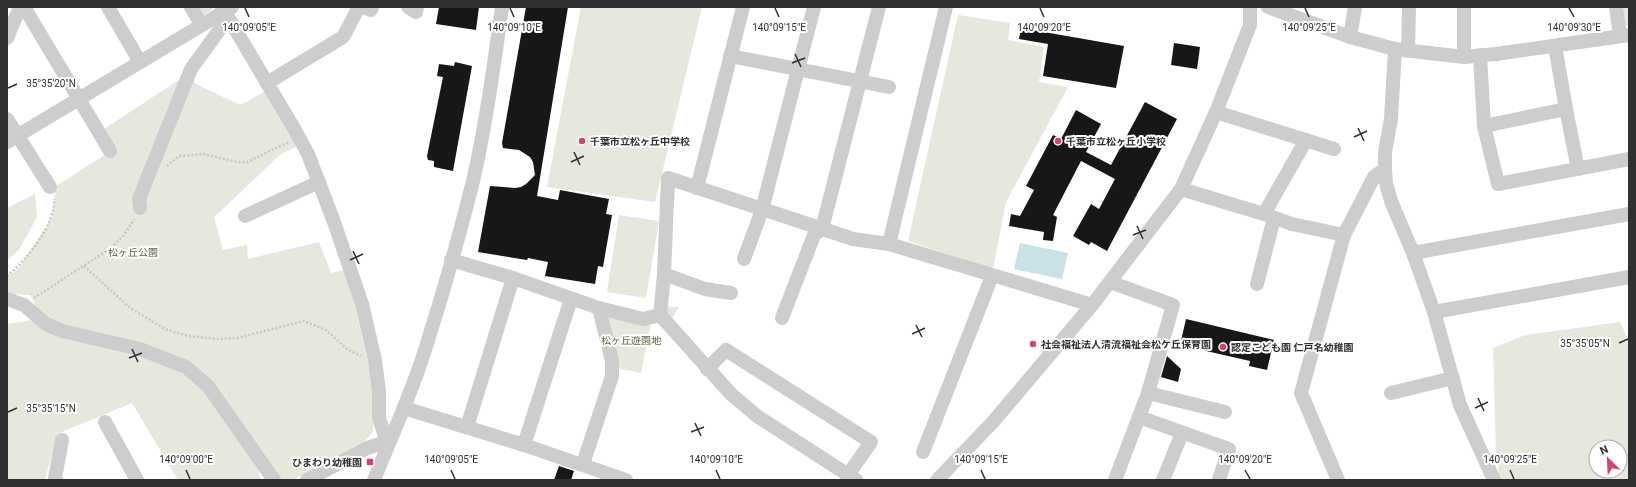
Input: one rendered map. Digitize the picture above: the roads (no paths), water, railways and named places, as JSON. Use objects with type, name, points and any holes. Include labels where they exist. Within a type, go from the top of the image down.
[{"type":"street","points":[[7,38],[20,7]]},
{"type":"street","points":[[24,7],[110,151]]},
{"type":"street","points":[[108,7],[140,62]]},
{"type":"street","points":[[191,7],[201,24]]},
{"type":"street","points":[[267,83],[343,37],[359,7]]},
{"type":"street","points":[[364,7],[371,10],[372,7]]},
{"type":"street","points":[[408,7],[416,12],[417,7]]},
{"type":"street","points":[[374,480],[404,408],[425,351],[473,180],[490,92],[502,7]]},
{"type":"street","points":[[697,188],[743,7]]},
{"type":"street","points":[[744,259],[762,210],[814,7]]},
{"type":"street","points":[[782,318],[814,236],[822,229],[861,82],[879,7]]},
{"type":"street","points":[[889,244],[946,7]]},
{"type":"street","points":[[937,480],[992,423],[1092,305],[1181,189],[1216,112],[1250,25],[1250,7]]},
{"type":"street","points":[[1268,7],[1350,37],[1401,50],[1464,57],[1555,46],[1625,35],[1616,7]]},
{"type":"street","points":[[1350,37],[1355,7]]},
{"type":"street","points":[[1409,7],[1385,152],[1384,169],[1386,183],[1391,200],[1413,253],[1434,312],[1460,405],[1494,480]]},
{"type":"street","points":[[1464,7],[1464,57]]},
{"type":"street","points":[[12,139],[201,24],[227,11]]},
{"type":"street","points":[[227,11],[299,137],[308,154],[319,182],[362,304],[376,364],[379,391],[379,418],[384,432],[390,441]]},
{"type":"street","points":[[140,208],[139,199],[191,69],[227,11]]},
{"type":"street","points":[[1555,46],[1578,169]]},
{"type":"street","points":[[730,56],[889,87]]},
{"type":"street","points":[[1480,56],[1484,126],[1498,184],[1629,159]]},
{"type":"street","points":[[1484,126],[1566,109]]},
{"type":"street","points":[[1216,112],[1334,149]]},
{"type":"street","points":[[7,119],[12,139],[50,187]]},
{"type":"street","points":[[1257,284],[1269,216],[1306,140]]},
{"type":"street","points":[[1338,480],[1301,393],[1344,235],[1374,177],[1384,169]]},
{"type":"street","points":[[707,369],[726,350],[871,442],[852,478],[757,416],[731,394],[707,369],[660,315],[664,274],[668,178],[853,239],[889,244],[1092,305]]},
{"type":"street","points":[[245,216],[319,182]]},
{"type":"street","points":[[1181,189],[1292,224],[1344,235]]},
{"type":"street","points":[[1413,253],[1629,214]]},
{"type":"street","points":[[451,260],[513,278],[599,308],[643,318],[660,315]]},
{"type":"street","points":[[664,274],[705,288],[731,293]]},
{"type":"street","points":[[923,452],[992,276]]},
{"type":"street","points":[[1434,312],[1629,277]]},
{"type":"street","points":[[467,427],[513,278]]},
{"type":"street","points":[[1110,282],[1173,305],[1148,393],[1115,480]]},
{"type":"street","points":[[7,299],[28,309],[46,324],[62,330],[140,350],[186,367],[208,386],[274,480]]},
{"type":"street","points":[[524,444],[571,299]]},
{"type":"street","points":[[583,464],[612,376],[612,361],[599,308]]},
{"type":"street","points":[[1391,393],[1453,378]]},
{"type":"street","points":[[1148,393],[1225,412]]},
{"type":"street","points":[[404,408],[524,444],[626,480]]},
{"type":"street","points":[[1139,417],[1228,449],[1218,480]]},
{"type":"street","points":[[105,422],[137,480]]},
{"type":"street","points":[[1163,480],[1182,433]]},
{"type":"street","points":[[56,480],[55,478],[62,440]]},
{"type":"street","points":[[307,480],[367,448],[390,441]]},
{"type":"water","points":[[1020,243],[1068,253],[1062,279],[1014,269]]},
{"type":"place","name":"千葉市立松ヶ丘中学校","points":[[582,141]]},
{"type":"place","name":"千葉市立松ヶ丘小学校","points":[[1058,141]]},
{"type":"place","name":"社会福祉法人清流福祉会松ケ丘保育園","points":[[1033,344]]},
{"type":"place","name":"認定こども園 仁戸名幼稚園","points":[[1223,347]]},
{"type":"place","name":"ひまわり幼稚園","points":[[370,462]]},
{"type":"park label","name":"松ヶ丘公園","points":[[133,252]]},
{"type":"park label","name":"松ヶ丘遊園地","points":[[631,340]]}]
